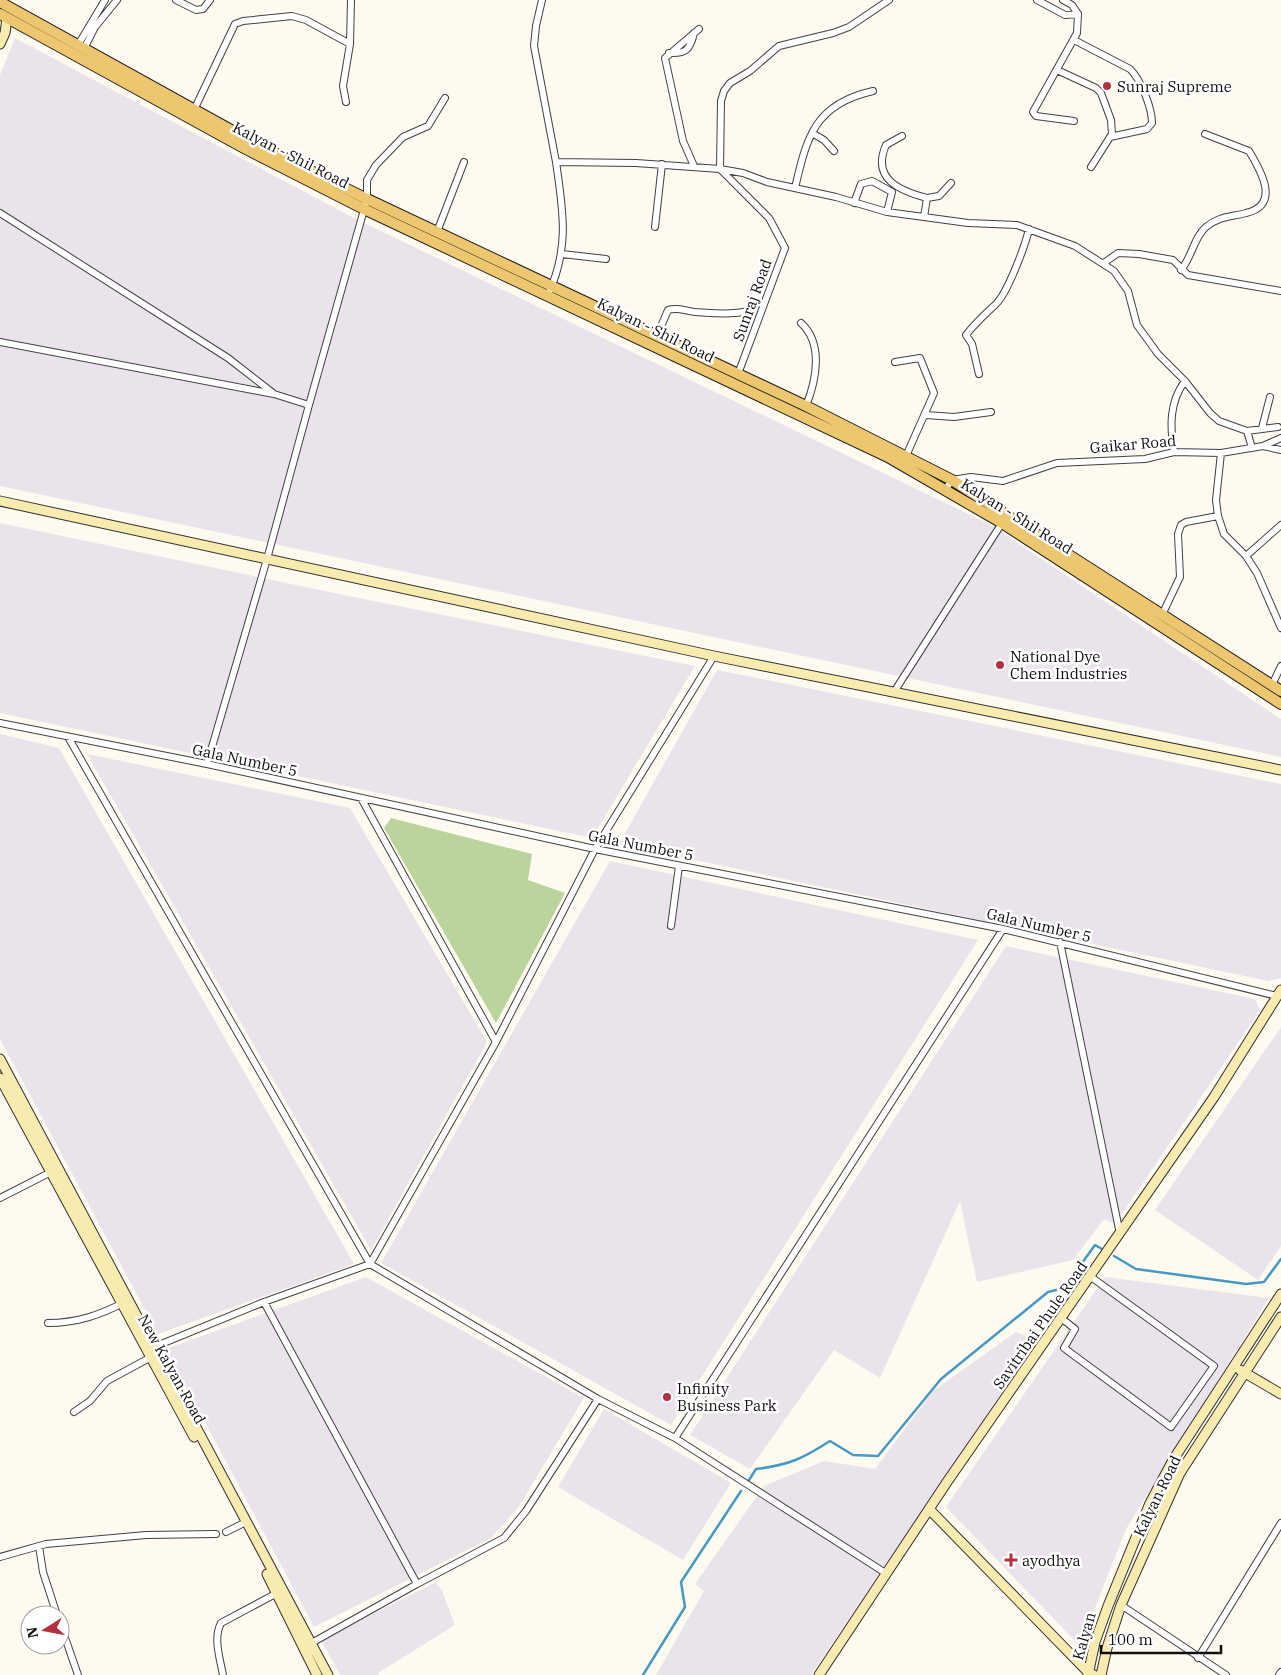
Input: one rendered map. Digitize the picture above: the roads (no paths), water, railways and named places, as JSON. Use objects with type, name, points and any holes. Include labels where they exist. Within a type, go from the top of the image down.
[{"type":"main road","name":"Kalyan - Shil Road","points":[[0,2],[5,16],[246,149],[364,209],[657,336],[806,406],[952,480],[1162,615],[1281,704]]},
{"type":"main road","name":"Kalyan - Shil Road","points":[[5,16],[81,47],[251,141],[888,457],[1002,523],[1199,644],[1276,688]]},
{"type":"street","points":[[81,47],[105,0]]},
{"type":"street","points":[[81,47],[117,0]]},
{"type":"street","points":[[176,0],[186,2],[200,10],[210,0]]},
{"type":"street","points":[[346,102],[343,86],[350,44],[351,0]]},
{"type":"street","points":[[542,0],[534,46],[556,162],[564,217],[562,254],[550,290]]},
{"type":"street","points":[[720,169],[721,101],[724,91],[730,83],[750,71],[778,46],[849,27],[889,0]]},
{"type":"street","points":[[1036,0],[1066,15],[1078,14]]},
{"type":"street","points":[[1063,0],[1072,4],[1078,14],[1079,24],[1074,40],[1033,114],[1074,121]]},
{"type":"street","points":[[0,44],[5,33],[5,16]]},
{"type":"street","points":[[194,110],[235,24],[243,21],[292,16],[306,20],[350,44]]},
{"type":"street","points":[[668,53],[684,53],[687,51],[696,31],[668,53],[665,58],[683,141],[694,166]]},
{"type":"street","points":[[1074,40],[1130,69],[1136,76],[1151,113],[1152,124],[1147,129],[1110,137]]},
{"type":"street","points":[[1057,70],[1099,90],[1111,120],[1110,137],[1091,167]]},
{"type":"street","points":[[795,188],[805,147],[817,122],[834,106],[844,100],[873,92]]},
{"type":"street","points":[[207,764],[267,559],[367,199],[367,180],[376,164],[403,137],[428,126],[445,98]]},
{"type":"street","points":[[812,133],[824,140],[834,151]]},
{"type":"street","points":[[1181,270],[1189,260],[1205,228],[1218,218],[1260,208],[1266,198],[1265,184],[1249,151],[1205,134]]},
{"type":"street","points":[[902,136],[886,146],[882,159],[883,169],[889,180],[900,190],[926,198],[938,196],[951,183]]},
{"type":"street","points":[[437,232],[464,162]]},
{"type":"street","points":[[556,162],[662,164],[720,169],[743,173],[886,212],[968,223],[1017,225],[1075,246],[1114,271],[1128,292],[1137,325],[1158,354],[1185,381],[1210,413],[1219,421],[1247,431],[1278,426]]},
{"type":"street","points":[[655,227],[662,164]]},
{"type":"street","name":"Sunraj Road","points":[[720,169],[769,218],[785,248],[738,374]]},
{"type":"street","points":[[854,203],[861,184],[872,181],[892,192],[886,212]]},
{"type":"street","points":[[924,217],[926,198]]},
{"type":"street","points":[[0,213],[228,358],[274,394]]},
{"type":"street","points":[[979,374],[972,344],[966,334],[997,303],[1023,253],[1028,229]]},
{"type":"street","points":[[1104,263],[1118,253],[1139,254],[1173,260],[1188,275],[1281,291]]},
{"type":"street","points":[[562,254],[606,259]]},
{"type":"street","points":[[657,336],[668,310],[676,308],[691,312],[721,314],[749,311]]},
{"type":"street","points":[[801,323],[809,330],[816,356],[812,391],[806,406]]},
{"type":"street","points":[[0,342],[274,394],[309,405]]},
{"type":"street","points":[[895,362],[920,358],[934,394],[906,456]]},
{"type":"street","points":[[1174,452],[1170,424],[1179,389],[1185,381]]},
{"type":"street","points":[[1262,428],[1270,397]]},
{"type":"street","points":[[926,415],[954,417],[991,412]]},
{"type":"street","points":[[1247,431],[1252,448]]},
{"type":"street","points":[[1263,446],[1281,438]]},
{"type":"street","points":[[1263,446],[1281,450]]},
{"type":"street","name":"Gaikar Road","points":[[952,480],[971,477],[1002,481],[1057,463],[1145,459],[1174,452],[1221,453],[1263,446]]},
{"type":"street","points":[[1221,453],[1216,500],[1218,516],[1224,534],[1246,556],[1257,573],[1281,628]]},
{"type":"street","points":[[945,490],[952,480]]},
{"type":"street","points":[[0,501],[714,656],[1281,770]]},
{"type":"street","points":[[1162,615],[1180,577],[1178,534],[1181,525],[1186,522],[1218,516]]},
{"type":"street","points":[[894,692],[1002,523]]},
{"type":"street","points":[[1246,556],[1281,525]]},
{"type":"street","points":[[74,1412],[90,1401],[106,1381],[151,1352],[264,1302],[370,1264],[496,1042],[595,849],[714,656]]},
{"type":"street","points":[[1276,688],[1281,666]]},
{"type":"street","name":"Gala Number 5","points":[[0,723],[207,764],[595,849],[1003,929],[1279,993]]},
{"type":"street","points":[[68,737],[370,1264],[598,1399],[675,1438],[886,1574]]},
{"type":"street","points":[[361,798],[496,1042]]},
{"type":"street","points":[[671,926],[679,866]]},
{"type":"street","points":[[675,1438],[1003,929]]},
{"type":"street","points":[[1060,942],[1120,1236]]},
{"type":"street","name":"Savitribai Phule Road","points":[[819,1675],[929,1509],[1120,1236],[1214,1097],[1279,993]]},
{"type":"street","points":[[0,1059],[58,1168],[124,1303],[183,1410]]},
{"type":"street","name":"New Kalyan Road","points":[[0,1078],[50,1172],[124,1303]]},
{"type":"street","points":[[0,1198],[58,1168]]},
{"type":"street","points":[[1061,1318],[1075,1328],[1064,1348],[1171,1427],[1214,1366],[1090,1277]]},
{"type":"street","name":"Kalyan Road","points":[[1108,1606],[1150,1503],[1187,1438],[1281,1294]]},
{"type":"street","points":[[264,1302],[417,1584]]},
{"type":"street","points":[[48,1323],[64,1323],[95,1317],[124,1303]]},
{"type":"street","name":"Kalyan Road","points":[[1101,1675],[1106,1648],[1121,1605],[1180,1473],[1281,1317]]},
{"type":"street","points":[[1234,1367],[1246,1372],[1281,1394]]},
{"type":"street","points":[[307,1646],[504,1538],[526,1511],[598,1399]]},
{"type":"street","name":"New Kalyan Road","points":[[183,1410],[194,1424],[307,1646],[317,1675]]},
{"type":"street","name":"New Kalyan Road","points":[[183,1410],[244,1523]]},
{"type":"street","points":[[1187,1438],[1198,1446]]},
{"type":"street","points":[[929,1509],[1090,1674]]},
{"type":"street","points":[[226,1532],[244,1523]]},
{"type":"street","points":[[1198,1658],[1281,1523]]},
{"type":"street","points":[[0,1557],[40,1546],[146,1535],[216,1534]]},
{"type":"street","points":[[40,1546],[43,1572],[54,1605]]},
{"type":"street","points":[[223,1675],[218,1648],[218,1630],[221,1623],[279,1591]]},
{"type":"street","points":[[1121,1605],[1226,1675]]},
{"type":"street","name":"Kalyan","points":[[1090,1674],[1108,1606]]},
{"type":"street","name":"New Kalyan Road","points":[[307,1646],[328,1675]]},
{"type":"street","points":[[70,1652],[78,1675]]},
{"type":"waterway","points":[[749,1480],[756,1469],[795,1460],[830,1441],[853,1455],[878,1456],[941,1379],[1048,1292],[1064,1288],[1095,1245],[1102,1249]]},
{"type":"waterway","points":[[1114,1256],[1136,1269],[1246,1284],[1264,1282],[1281,1259]]},
{"type":"waterway","points":[[643,1675],[685,1607],[681,1582],[741,1491]]},
{"type":"place","name":"Sunraj Supreme","points":[[1107,86]]},
{"type":"place","name":"National Dye Chem Industries","points":[[1000,665]]},
{"type":"place","name":"Infinity Business Park","points":[[667,1397]]},
{"type":"place","name":"ayodhya","points":[[1011,1560]]}]
